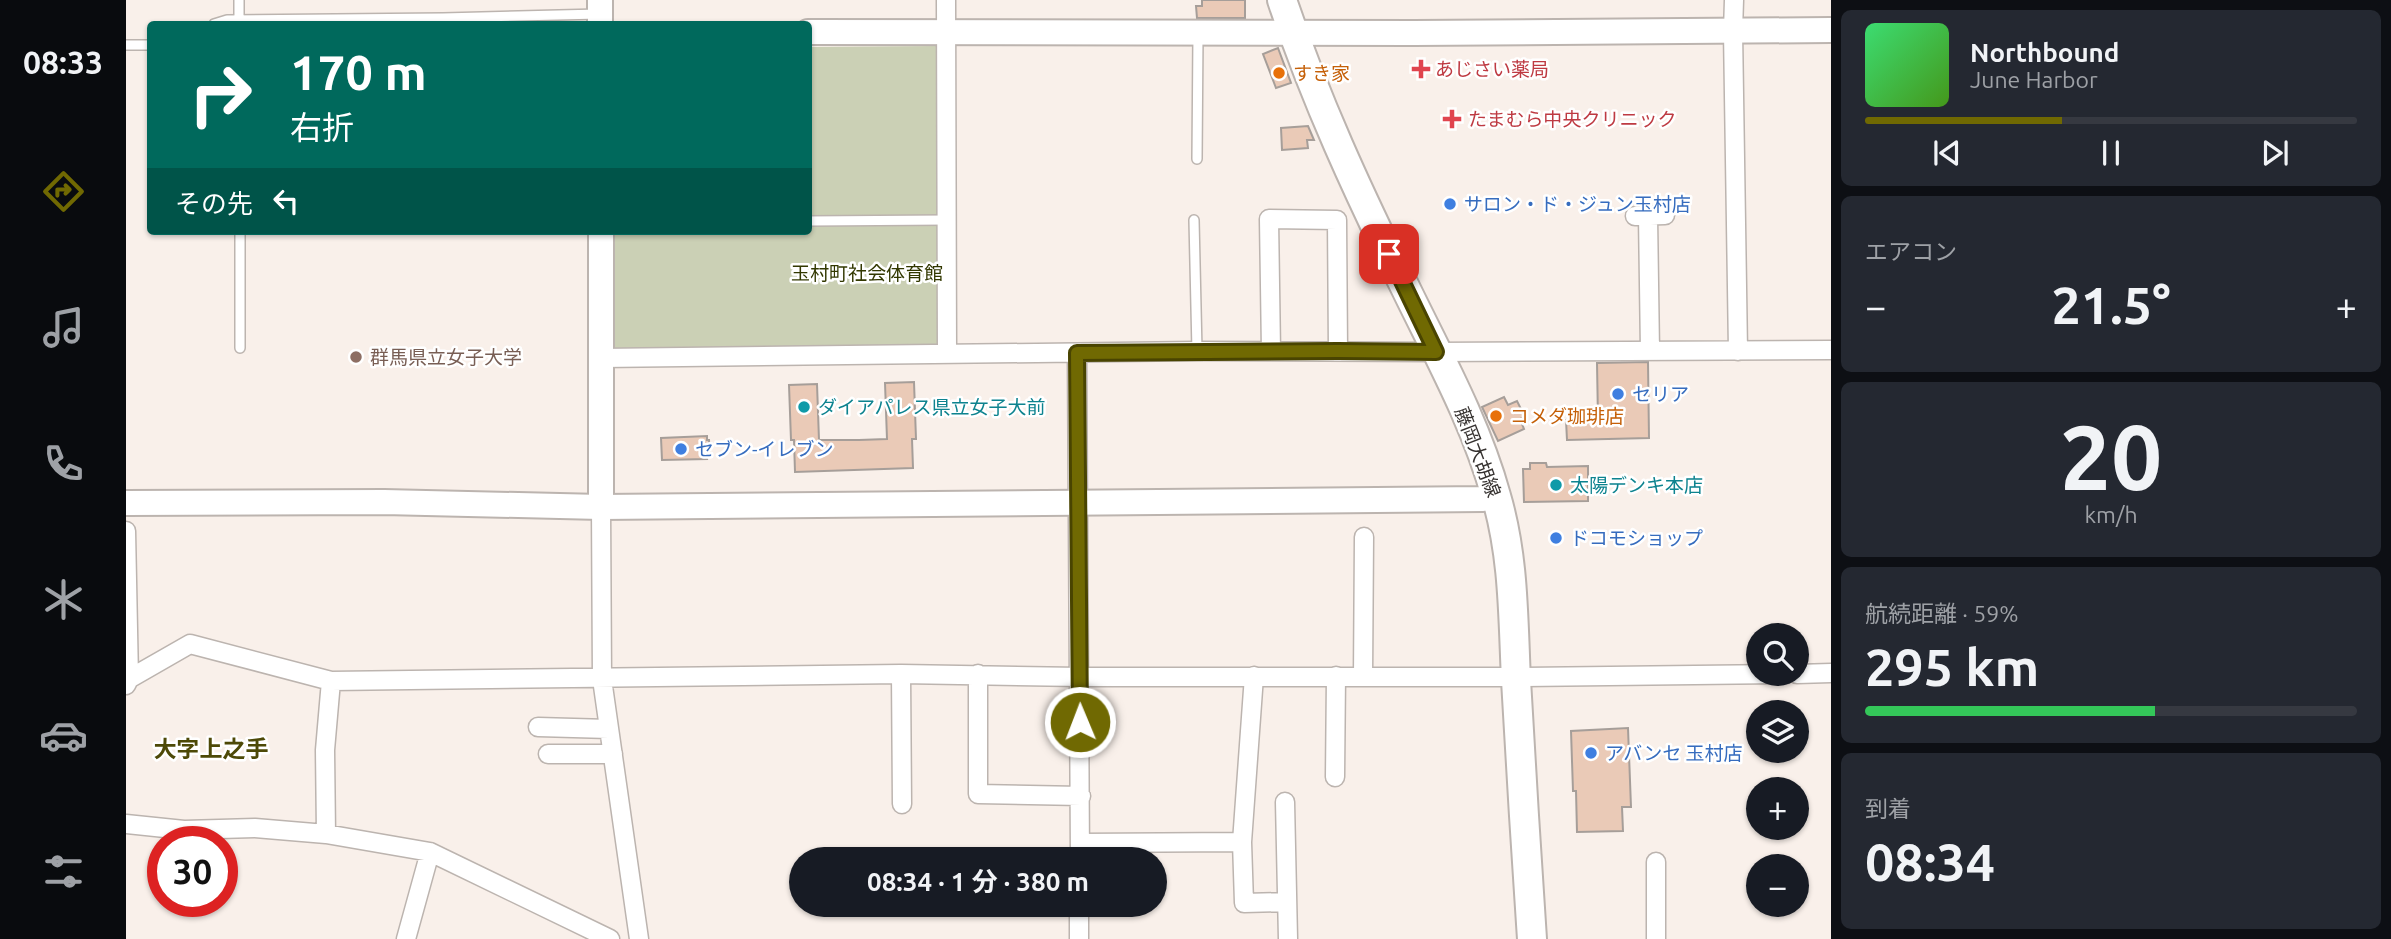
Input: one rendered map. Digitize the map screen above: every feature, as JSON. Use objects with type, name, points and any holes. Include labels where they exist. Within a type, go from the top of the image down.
[{"type":"main road","name":"藤岡大胡線","points":[[1282,0],[1353,181],[1475,436],[1496,497],[1512,571],[1532,939]]},
{"type":"street","points":[[946,0],[947,354]]},
{"type":"street","points":[[1734,0],[1738,351]]},
{"type":"street","points":[[812,32],[1831,30]]},
{"type":"street","points":[[1649,216],[1650,351]]},
{"type":"street","points":[[1271,351],[1269,219],[1338,220],[1338,351]]},
{"type":"street","points":[[601,235],[603,679],[639,939]]},
{"type":"street","points":[[602,358],[1197,351],[1831,350]]},
{"type":"street","points":[[1077,353],[1080,847]]},
{"type":"street","points":[[126,503],[384,502],[601,507],[1496,497]]},
{"type":"street","points":[[126,531],[127,682]]},
{"type":"street","points":[[1363,677],[1364,537]]},
{"type":"street","points":[[127,682],[190,644],[331,681],[901,674],[1080,677],[1746,674]]},
{"type":"street","points":[[1809,674],[1831,673]]},
{"type":"street","points":[[901,674],[902,804]]},
{"type":"street","points":[[978,674],[978,794],[1081,796]]},
{"type":"street","points":[[1254,676],[1242,842],[1244,903],[1287,902]]},
{"type":"street","points":[[1335,778],[1336,676]]},
{"type":"street","points":[[326,834],[325,750],[331,681]]},
{"type":"street","points":[[538,727],[609,729]]},
{"type":"street","points":[[548,754],[612,754]]},
{"type":"street","points":[[1285,802],[1288,939]]},
{"type":"street","points":[[126,824],[184,831],[255,828],[326,834],[430,852],[610,939]]},
{"type":"street","points":[[1152,847],[1242,842]]},
{"type":"street","points":[[406,939],[430,852]]},
{"type":"street","points":[[1656,862],[1656,939]]},
{"type":"street","points":[[1079,917],[1079,939]]},
{"type":"lane","points":[[239,0],[239,21]]},
{"type":"lane","points":[[290,21],[600,13]]},
{"type":"lane","points":[[1197,159],[1198,32]]},
{"type":"lane","points":[[126,45],[147,45]]},
{"type":"lane","points":[[812,221],[947,220]]},
{"type":"lane","points":[[1194,220],[1197,351]]},
{"type":"lane","points":[[240,235],[240,348]]},
{"type":"green space","name":"玉村町社会体育館","points":[[936,46],[941,346],[614,348],[614,235],[812,235],[812,47]]},
{"type":"building","points":[[1202,0],[1245,0],[1245,18],[1197,18],[1196,6],[1202,6]]},
{"type":"building","points":[[1278,48],[1291,83],[1276,88],[1263,54]]},
{"type":"building","points":[[1308,126],[1314,140],[1307,140],[1308,148],[1282,150],[1281,128]]},
{"type":"building","points":[[1648,362],[1649,438],[1567,440],[1566,420],[1598,420],[1597,363]]},
{"type":"building","name":"ダイアパレス県立女子大前","points":[[914,382],[916,439],[912,439],[913,468],[795,472],[789,385],[817,384],[819,440],[859,440],[887,439],[885,383]]},
{"type":"building","points":[[1504,397],[1508,405],[1517,401],[1525,417],[1520,419],[1524,429],[1498,441],[1482,407]]},
{"type":"building","points":[[707,436],[710,454],[706,454],[707,459],[662,460],[661,438]]},
{"type":"building","name":"太陽デンキ本店","points":[[1530,463],[1546,463],[1547,467],[1588,466],[1588,501],[1524,502],[1523,469],[1530,469]]},
{"type":"building","points":[[1628,728],[1631,807],[1622,807],[1623,831],[1577,832],[1571,731]]},
{"type":"place","name":"あじさい薬局","points":[[1421,69]]},
{"type":"place","name":"すき家","points":[[1279,73]]},
{"type":"place","name":"たまむら中央クリニック","points":[[1452,119]]},
{"type":"place","name":"サロン・ド・ジュン玉村店","points":[[1450,204]]},
{"type":"place","name":"群馬県立女子大学","points":[[356,357]]},
{"type":"place","name":"セリア","points":[[1618,394]]},
{"type":"place","name":"ダイアパレス県立女子大前","points":[[804,407]]},
{"type":"place","name":"コメダ珈琲店","points":[[1496,416]]},
{"type":"place","name":"セブン-イレブン","points":[[681,449]]},
{"type":"place","name":"太陽デンキ本店","points":[[1556,485]]},
{"type":"place","name":"ドコモショップ","points":[[1556,538]]},
{"type":"place","name":"アバンセ 玉村店","points":[[1591,753]]},
{"type":"district","name":"大字上之手","points":[[211,748]]},
{"type":"route","points":[[1080,722],[1077,353],[1436,352],[1389,254]]}]
